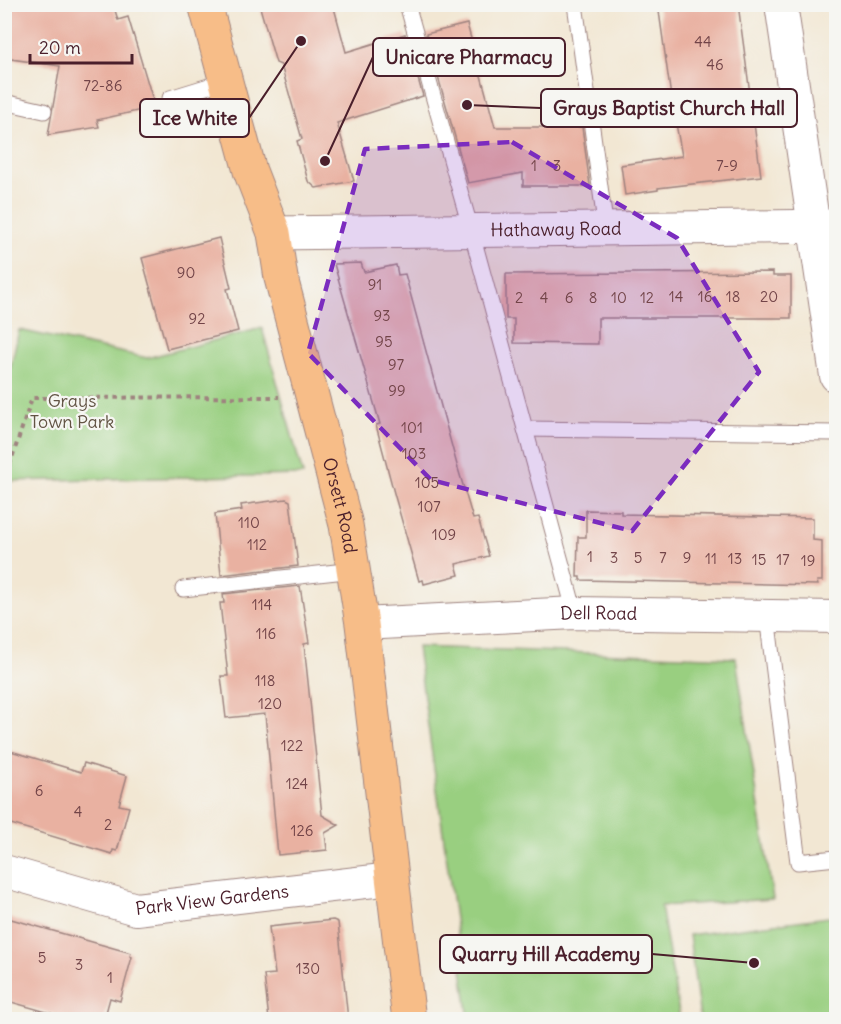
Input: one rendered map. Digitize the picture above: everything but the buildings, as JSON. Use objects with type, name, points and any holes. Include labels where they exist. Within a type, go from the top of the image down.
[{"type":"main road","name":"Orsett Road","points":[[205,4],[250,171],[274,233],[281,278],[346,525],[362,624],[409,1020]]},
{"type":"street","points":[[782,4],[826,227],[837,376]]},
{"type":"street","name":"Hathaway Road","points":[[274,233],[826,227]]},
{"type":"street","name":"Dell Road","points":[[362,624],[575,613],[837,617]]},
{"type":"street","name":"Park View Gardens","points":[[4,871],[136,909],[391,879]]},
{"type":"lane","points":[[407,4],[575,613]]},
{"type":"lane","points":[[575,4],[606,230]]},
{"type":"lane","points":[[170,99],[225,81]]},
{"type":"lane","points":[[4,102],[44,111]]},
{"type":"lane","points":[[525,429],[837,433]]},
{"type":"lane","points":[[183,590],[354,570]]},
{"type":"lane","points":[[767,616],[798,862],[837,858]]},
{"type":"path","points":[[4,482],[33,398],[314,397]]},
{"type":"highlighted area","points":[[512,142],[677,238],[759,372],[632,531],[431,480],[308,353],[365,149]]},
{"type":"green space","name":"Grays Town Park","points":[[262,328],[303,475],[5,481],[5,392],[19,330],[147,358]]},
{"type":"green space","points":[[417,647],[736,658],[773,899],[661,906],[680,1019],[469,1019]]},
{"type":"green space","points":[[836,916],[836,1019],[700,1019],[689,935]]},
{"type":"place","name":"Ice White","points":[[301,41]]},
{"type":"place","name":"Grays Baptist Church Hall","points":[[467,105]]},
{"type":"place","name":"Unicare Pharmacy","points":[[325,161]]},
{"type":"place","name":"Quarry Hill Academy","points":[[754,963]]}]
